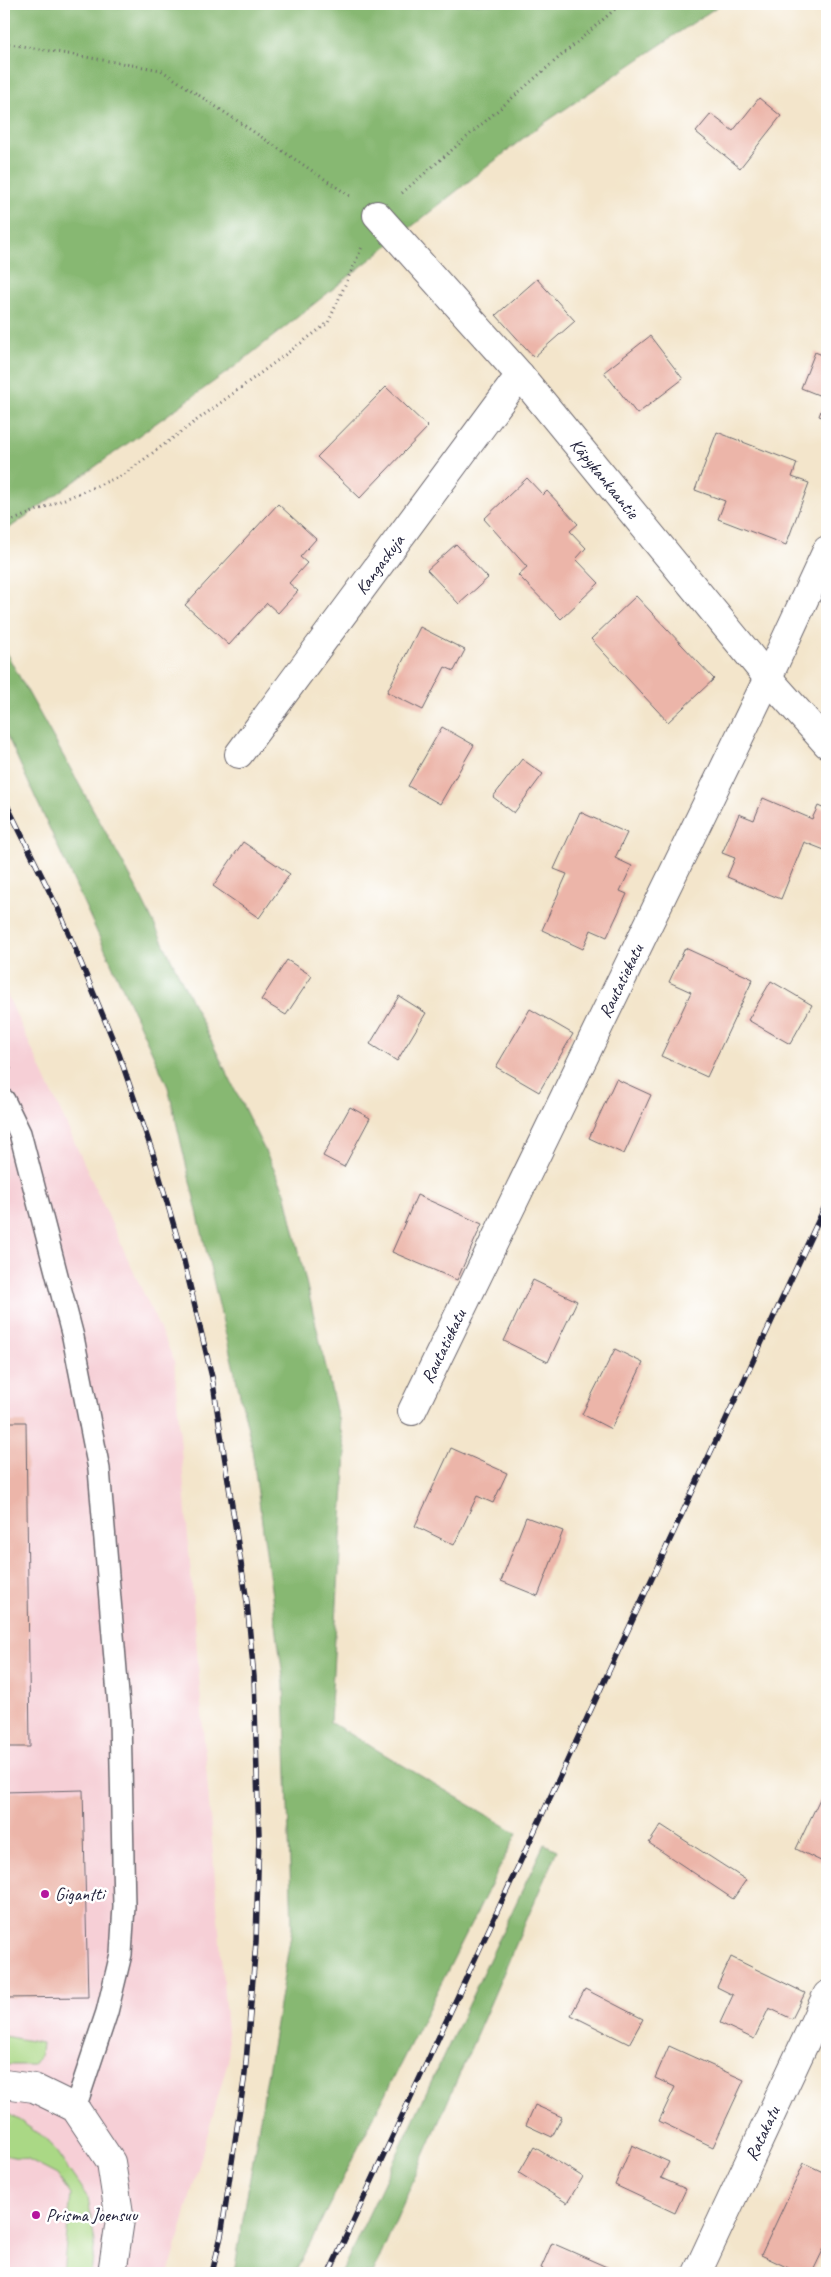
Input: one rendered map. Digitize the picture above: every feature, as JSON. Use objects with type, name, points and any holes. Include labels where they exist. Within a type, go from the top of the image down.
[{"type":"street","name":"Käpykankaantie","points":[[377,215],[520,375],[768,678],[827,744]]},
{"type":"street","name":"Kangaskuja","points":[[239,754],[520,375]]},
{"type":"street","name":"Rautatiekatu","points":[[412,1411],[768,678],[827,550]]},
{"type":"street","name":"Ratakatu","points":[[697,2273],[827,1995]]},
{"type":"street","points":[[4,2084],[34,2088],[75,2108],[111,2162],[120,2220],[112,2273]]},
{"type":"lane","points":[[4,1100],[20,1133],[70,1328],[99,1469],[120,1718],[124,1906],[121,1954],[107,2012],[75,2108]]},
{"type":"path","points":[[4,524],[123,475],[328,323],[377,215],[621,4]]},
{"type":"path","points":[[4,43],[161,70],[377,215]]},
{"type":"shaded area","points":[[4,988],[174,1360],[229,2057],[169,2273],[4,2273]]},
{"type":"green space","points":[[4,4],[721,4],[531,132],[237,365],[4,532]]},
{"type":"green space","points":[[4,649],[135,885],[285,1192],[346,1453],[330,1722],[517,1833],[295,2273],[234,2273],[292,1928],[284,1684],[251,1442],[168,1087],[4,729]]},
{"type":"green space","points":[[544,1844],[557,1850],[373,2273],[341,2273]]},
{"type":"green space","points":[[4,2036],[42,2043],[41,2054],[33,2065],[4,2065]]},
{"type":"green space","points":[[4,2112],[7,2112],[49,2141],[88,2198],[95,2242],[91,2273],[63,2273],[71,2195],[57,2175],[28,2160],[4,2155]]},
{"type":"building","points":[[759,98],[781,116],[740,168],[696,132],[711,114],[733,131]]},
{"type":"building","points":[[537,279],[575,321],[534,357],[496,315]]},
{"type":"building","points":[[650,336],[683,379],[637,414],[604,372]]},
{"type":"building","points":[[815,352],[827,357],[827,419],[819,416],[826,398],[801,388]]},
{"type":"building","points":[[386,387],[428,427],[360,498],[317,457]]},
{"type":"building","points":[[717,432],[797,463],[792,477],[809,483],[786,545],[718,519],[725,501],[695,490]]},
{"type":"building","points":[[527,478],[543,495],[547,491],[578,524],[570,531],[586,548],[576,559],[599,583],[561,619],[518,575],[527,567],[484,519]]},
{"type":"building","points":[[278,504],[316,539],[300,557],[307,563],[289,583],[298,591],[278,613],[267,603],[229,645],[185,605]]},
{"type":"building","points":[[456,544],[488,578],[459,604],[427,570]]},
{"type":"building","points":[[636,596],[714,679],[668,722],[591,639]]},
{"type":"building","points":[[420,627],[465,650],[454,671],[445,667],[423,710],[387,692]]},
{"type":"building","points":[[442,727],[474,745],[440,804],[408,786]]},
{"type":"building","points":[[522,759],[543,774],[514,813],[493,797]]},
{"type":"building","points":[[763,798],[812,819],[818,806],[827,810],[827,851],[804,842],[781,899],[727,877],[735,858],[722,853],[739,814],[754,820]]},
{"type":"building","points":[[580,812],[627,833],[615,858],[632,866],[620,891],[627,894],[607,937],[591,930],[583,949],[542,930],[567,874],[554,869]]},
{"type":"building","points":[[243,842],[290,874],[259,918],[213,886]]},
{"type":"building","points":[[685,948],[753,979],[707,1077],[661,1056],[691,992],[669,982]]},
{"type":"building","points":[[287,960],[312,976],[286,1015],[261,1000]]},
{"type":"building","points":[[771,981],[812,1005],[790,1044],[748,1020]]},
{"type":"building","points":[[399,996],[426,1013],[397,1061],[370,1044]]},
{"type":"building","points":[[530,1009],[573,1034],[539,1092],[496,1067]]},
{"type":"building","points":[[616,1079],[651,1095],[624,1154],[589,1138]]},
{"type":"building","points":[[350,1107],[370,1118],[344,1167],[323,1156]]},
{"type":"building","points":[[417,1195],[482,1224],[457,1280],[392,1252]]},
{"type":"building","points":[[533,1280],[577,1301],[548,1362],[504,1341]]},
{"type":"building","points":[[615,1349],[643,1363],[611,1429],[582,1414]]},
{"type":"building","points":[[4,1422],[26,1422],[30,1747],[4,1747]]},
{"type":"building","points":[[451,1448],[507,1473],[493,1503],[477,1496],[454,1545],[415,1526]]},
{"type":"building","points":[[526,1517],[563,1531],[538,1596],[501,1581]]},
{"type":"building","points":[[827,1787],[827,1864],[796,1849]]},
{"type":"building","name":"Gigantti","points":[[83,1790],[88,1997],[4,1998],[4,1792]]},
{"type":"building","points":[[661,1825],[746,1880],[733,1899],[649,1843]]},
{"type":"building","points":[[731,1957],[805,1993],[792,2019],[769,2008],[754,2039],[720,2023],[733,1995],[717,1987]]},
{"type":"building","points":[[585,1989],[643,2019],[629,2044],[571,2015]]},
{"type":"building","points":[[669,2046],[744,2080],[713,2147],[659,2121],[675,2087],[655,2078]]},
{"type":"building","points":[[535,2105],[562,2117],[552,2137],[526,2125]]},
{"type":"building","points":[[632,2145],[669,2162],[661,2178],[686,2189],[675,2213],[615,2185]]},
{"type":"building","points":[[534,2147],[583,2177],[567,2203],[519,2173]]},
{"type":"building","points":[[804,2163],[827,2174],[827,2242],[812,2273],[799,2273],[761,2255]]},
{"type":"building","points":[[552,2243],[609,2268],[607,2273],[553,2273],[541,2268]]},
{"type":"railway","points":[[4,799],[61,915],[119,1054],[153,1154],[183,1257],[212,1377],[247,1602],[254,1677],[259,1836],[256,1942],[245,2074],[221,2236],[212,2273]]},
{"type":"railway","points":[[329,2273],[827,1202]]},
{"type":"place","name":"Gigantti","points":[[45,1894]]},
{"type":"place","name":"Prisma Joensuu","points":[[36,2215]]}]
